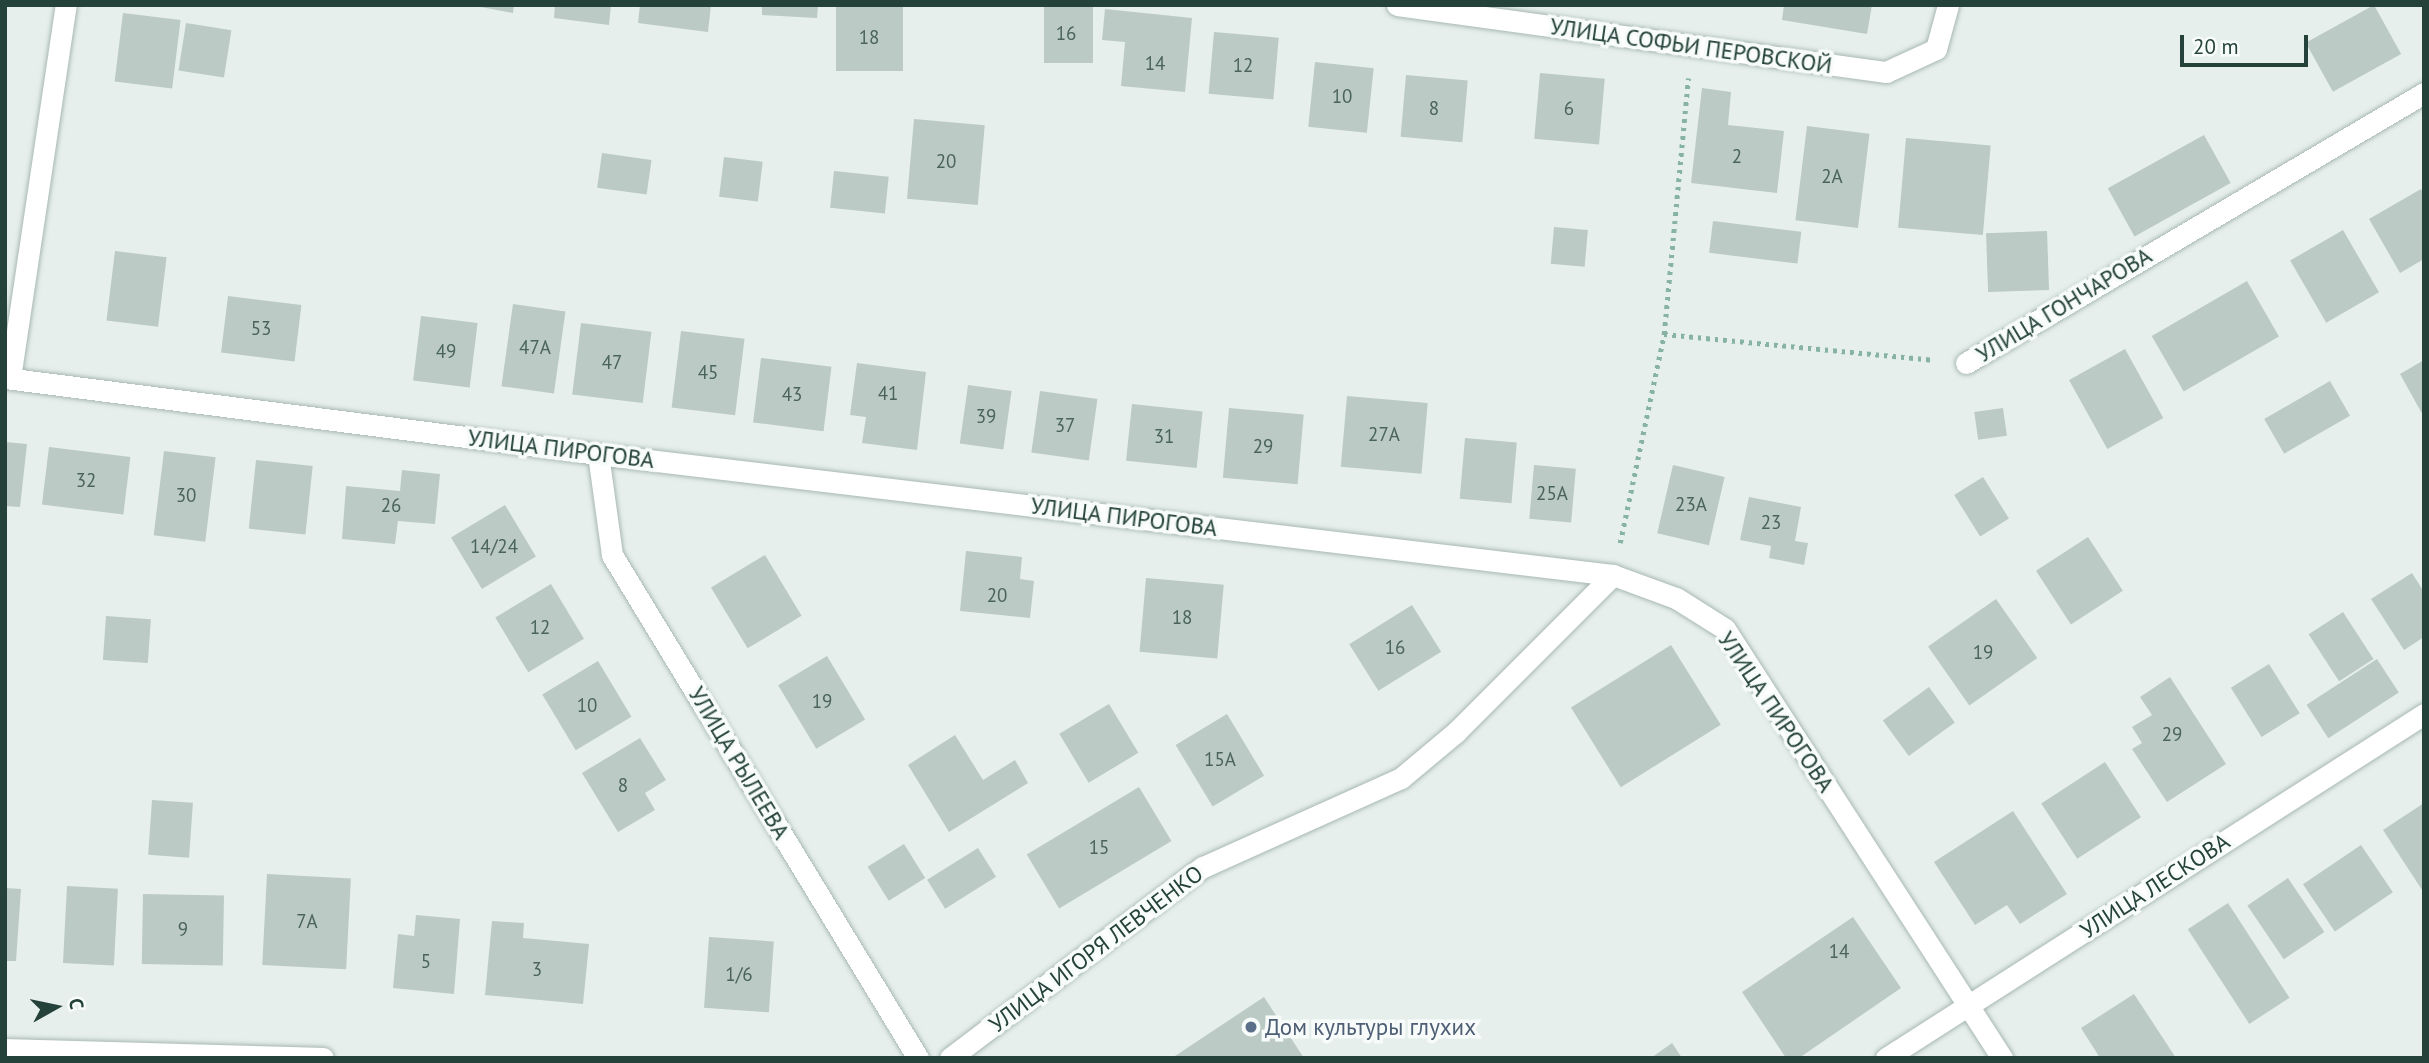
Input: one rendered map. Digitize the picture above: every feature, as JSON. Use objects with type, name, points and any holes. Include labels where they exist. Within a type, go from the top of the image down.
[{"type":"street","points":[[8,378],[66,5]]},
{"type":"street","name":"УЛИЦА СОФЬИ ПЕРОВСКОЙ","points":[[1396,5],[1886,72],[1936,49],[1948,5]]},
{"type":"street","name":"УЛИЦА ГОНЧАРОВА","points":[[1966,363],[2424,93]]},
{"type":"street","name":"УЛИЦА ПИРОГОВА","points":[[8,378],[598,454],[1613,575],[1676,598],[1725,629],[2002,1058]]},
{"type":"street","name":"УЛИЦА РЫЛЕЕВА","points":[[598,454],[612,555],[918,1058]]},
{"type":"street","name":"УЛИЦА ИГОРЯ ЛЕВЧЕНКО","points":[[950,1058],[1203,867],[1401,778],[1456,732],[1613,575]]},
{"type":"street","name":"УЛИЦА ЛЕСКОВА","points":[[1885,1058],[2424,714]]},
{"type":"street","points":[[5,1049],[323,1058]]},
{"type":"path","points":[[1613,575],[1664,334],[1691,46]]},
{"type":"path","name":"УЛИЦА ГОНЧАРОВА","points":[[1664,334],[1966,363]]},
{"type":"building","points":[[470,5],[514,5],[513,13]]},
{"type":"building","points":[[555,5],[611,5],[609,25],[554,18]]},
{"type":"building","points":[[640,5],[711,5],[708,32],[638,23]]},
{"type":"building","points":[[762,5],[818,5],[817,18],[762,15]]},
{"type":"building","points":[[836,5],[903,5],[903,71],[836,71]]},
{"type":"building","points":[[1044,5],[1093,5],[1093,63],[1044,63]]},
{"type":"building","points":[[1784,5],[1872,5],[1867,34],[1782,20]]},
{"type":"building","points":[[2374,5],[2401,54],[2333,92],[2306,43]]},
{"type":"building","points":[[1105,9],[1192,18],[1185,92],[1121,86],[1125,42],[1102,40]]},
{"type":"building","points":[[123,13],[181,20],[172,89],[115,81]]},
{"type":"building","points":[[186,23],[231,30],[224,78],[178,70]]},
{"type":"building","points":[[1214,32],[1279,38],[1273,99],[1209,94]]},
{"type":"building","points":[[1315,62],[1374,68],[1367,133],[1308,127]]},
{"type":"building","points":[[1540,73],[1605,79],[1599,144],[1534,139]]},
{"type":"building","points":[[1406,75],[1468,80],[1462,142],[1401,137]]},
{"type":"building","points":[[1702,88],[1731,92],[1728,125],[1784,131],[1777,193],[1691,183]]},
{"type":"building","points":[[914,119],[985,125],[978,205],[907,199]]},
{"type":"building","points":[[1807,126],[1870,134],[1858,228],[1795,220]]},
{"type":"building","points":[[2204,135],[2231,183],[2134,236],[2108,188]]},
{"type":"building","points":[[1906,138],[1991,145],[1983,235],[1898,228]]},
{"type":"building","points":[[602,153],[652,160],[647,195],[597,188]]},
{"type":"building","points":[[724,157],[763,162],[758,201],[719,197]]},
{"type":"building","points":[[834,171],[889,177],[885,214],[830,208]]},
{"type":"building","points":[[2421,189],[2424,195],[2424,259],[2400,273],[2369,219]]},
{"type":"building","points":[[1713,221],[1801,232],[1797,264],[1709,253]]},
{"type":"building","points":[[1554,227],[1588,230],[1585,267],[1551,264]]},
{"type":"building","points":[[2343,230],[2379,292],[2326,323],[2290,261]]},
{"type":"building","points":[[2047,231],[2049,290],[1988,292],[1986,233]]},
{"type":"building","points":[[115,251],[167,257],[158,327],[106,320]]},
{"type":"building","points":[[2247,281],[2279,336],[2184,391],[2152,336]]},
{"type":"building","points":[[228,296],[301,305],[295,362],[221,353]]},
{"type":"building","points":[[513,304],[565,311],[554,394],[501,386]]},
{"type":"building","points":[[421,316],[478,323],[470,387],[413,381]]},
{"type":"building","points":[[581,323],[651,332],[643,403],[572,394]]},
{"type":"building","points":[[681,331],[745,339],[735,415],[672,407]]},
{"type":"building","points":[[2125,349],[2163,418],[2107,449],[2069,380]]},
{"type":"building","points":[[761,358],[831,367],[824,431],[753,423]]},
{"type":"building","points":[[2424,360],[2424,417],[2400,374]]},
{"type":"building","points":[[857,363],[926,372],[917,450],[862,443],[866,417],[850,415]]},
{"type":"building","points":[[2330,381],[2350,416],[2284,454],[2264,419]]},
{"type":"building","points":[[968,385],[1012,391],[1003,450],[960,443]]},
{"type":"building","points":[[1040,391],[1097,399],[1089,460],[1031,452]]},
{"type":"building","points":[[1347,396],[1428,403],[1422,474],[1341,467]]},
{"type":"building","points":[[1132,404],[1203,411],[1197,468],[1126,461]]},
{"type":"building","points":[[1229,408],[1304,415],[1298,484],[1223,478]]},
{"type":"building","points":[[2003,408],[2007,436],[1978,440],[1974,412]]},
{"type":"building","points":[[1465,438],[1517,443],[1511,503],[1460,499]]},
{"type":"building","points":[[5,442],[27,444],[20,507],[5,506]]},
{"type":"building","points":[[49,447],[130,457],[123,515],[42,505]]},
{"type":"building","points":[[164,451],[216,457],[205,542],[154,535]]},
{"type":"building","points":[[256,460],[313,466],[305,535],[249,529]]},
{"type":"building","points":[[1534,465],[1576,469],[1571,522],[1529,519]]},
{"type":"building","points":[[1673,465],[1725,477],[1709,545],[1657,533]]},
{"type":"building","points":[[402,470],[440,474],[435,524],[398,521],[395,544],[342,539],[346,486],[400,491]]},
{"type":"building","points":[[1983,477],[2009,519],[1980,537],[1954,495]]},
{"type":"building","points":[[1749,497],[1801,507],[1795,541],[1808,543],[1804,565],[1769,558],[1771,546],[1740,540]]},
{"type":"building","points":[[505,505],[536,556],[482,589],[451,537]]},
{"type":"building","points":[[2088,537],[2123,591],[2071,624],[2036,571]]},
{"type":"building","points":[[966,551],[1022,557],[1020,579],[1034,581],[1030,618],[960,611]]},
{"type":"building","points":[[765,555],[802,616],[748,648],[711,587]]},
{"type":"building","points":[[2412,573],[2424,592],[2424,637],[2404,650],[2371,599]]},
{"type":"building","points":[[1146,578],[1224,585],[1217,659],[1140,652]]},
{"type":"building","points":[[551,584],[584,639],[528,672],[495,617]]},
{"type":"building","points":[[1996,599],[2037,658],[1969,706],[1928,647]]},
{"type":"building","points":[[1412,605],[1441,652],[1378,691],[1349,644]]},
{"type":"building","points":[[2343,612],[2373,659],[2339,681],[2309,634]]},
{"type":"building","points":[[106,616],[151,619],[148,663],[103,660]]},
{"type":"building","points":[[1671,645],[1721,725],[1621,787],[1571,708]]},
{"type":"building","points":[[827,656],[865,719],[816,749],[778,685]]},
{"type":"building","points":[[2377,659],[2399,693],[2328,738],[2307,705]]},
{"type":"building","points":[[598,661],[631,717],[576,750],[542,694]]},
{"type":"building","points":[[2269,664],[2300,713],[2262,737],[2231,688]]},
{"type":"building","points":[[2170,677],[2226,764],[2167,802],[2132,749],[2142,743],[2132,727],[2152,715],[2140,697]]},
{"type":"building","points":[[1929,687],[1955,723],[1909,756],[1883,721]]},
{"type":"building","points":[[1109,704],[1138,753],[1089,783],[1059,734]]},
{"type":"building","points":[[1227,714],[1264,776],[1213,807],[1176,745]]},
{"type":"building","points":[[955,735],[983,780],[1015,760],[1028,783],[949,832],[908,765]]},
{"type":"building","points":[[640,738],[666,780],[645,793],[655,810],[618,832],[582,773]]},
{"type":"building","points":[[2105,762],[2141,817],[2077,859],[2041,803]]},
{"type":"building","points":[[1139,787],[1171,841],[1059,908],[1027,854]]},
{"type":"building","points":[[152,800],[193,803],[189,858],[148,855]]},
{"type":"building","points":[[2424,803],[2424,893],[2383,830]]},
{"type":"building","points":[[2013,811],[2067,894],[2020,924],[2007,905],[1975,925],[1934,862]]},
{"type":"building","points":[[904,844],[925,878],[889,901],[868,867]]},
{"type":"building","points":[[2361,845],[2393,892],[2335,931],[2303,884]]},
{"type":"building","points":[[978,848],[996,877],[945,909],[927,880]]},
{"type":"building","points":[[267,874],[351,878],[346,969],[262,965]]},
{"type":"building","points":[[2288,878],[2324,932],[2284,959],[2247,905]]},
{"type":"building","points":[[67,886],[118,889],[114,966],[63,963]]},
{"type":"building","points":[[5,888],[21,889],[16,961],[5,961]]},
{"type":"building","points":[[143,894],[224,895],[223,965],[142,964]]},
{"type":"building","points":[[2228,903],[2290,998],[2249,1024],[2188,929]]},
{"type":"building","points":[[416,915],[460,919],[454,994],[393,988],[398,934],[414,936]]},
{"type":"building","points":[[1853,917],[1901,988],[1799,1058],[1786,1058],[1742,992]]},
{"type":"building","points":[[492,921],[524,923],[523,938],[589,944],[583,1004],[485,995]]},
{"type":"building","points":[[709,937],[774,942],[769,1012],[704,1008]]},
{"type":"building","points":[[2134,994],[2176,1058],[2100,1058],[2081,1028]]},
{"type":"building","name":"Дом культуры глухих","points":[[1264,997],[1304,1058],[1172,1058]]},
{"type":"building","points":[[1672,1043],[1682,1058],[1651,1058]]},
{"type":"place","name":"Дом культуры глухих","points":[[1251,1027]]}]
